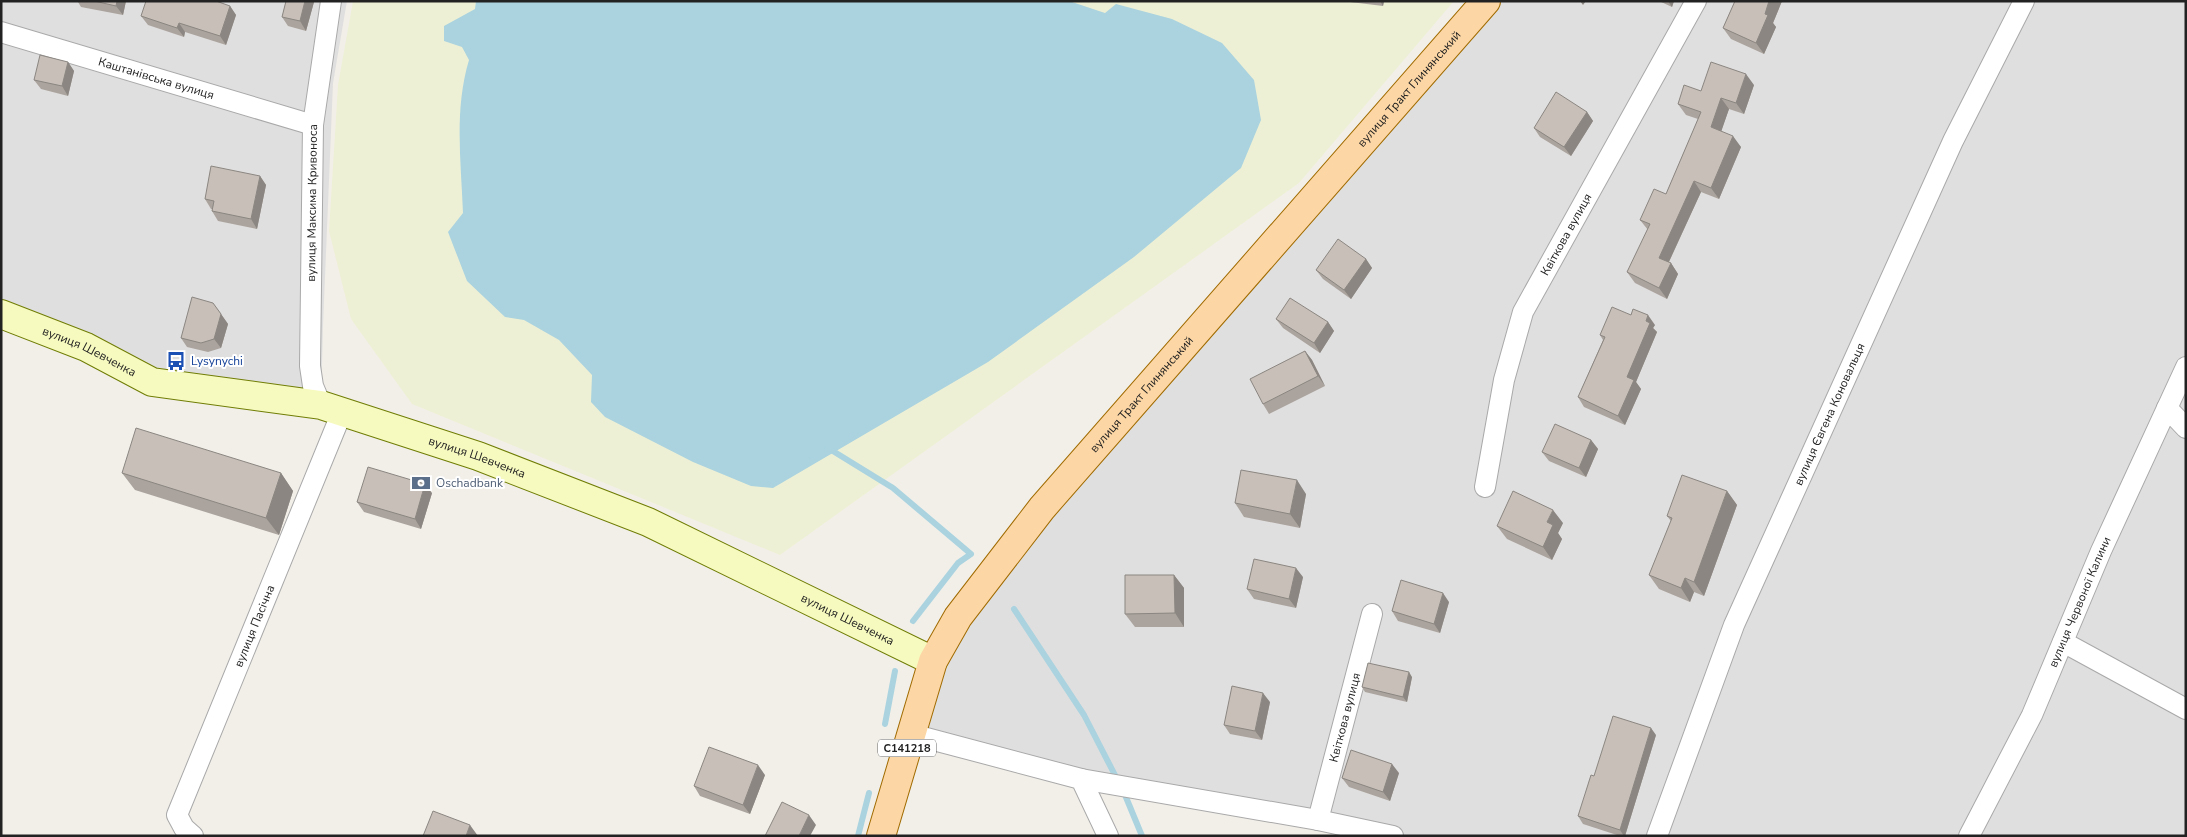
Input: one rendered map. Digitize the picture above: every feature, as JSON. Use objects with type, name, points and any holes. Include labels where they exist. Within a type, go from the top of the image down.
[{"type":"main road","name":"вулиця Тракт Глинянський","points":[[881,836],[934,661],[958,617],[1042,508],[1486,1]]},
{"type":"main road","name":"вулиця Шевченка","points":[[1,314],[86,347],[152,382],[332,409],[478,456],[648,522],[934,661]]},
{"type":"street","name":"вулиця Максима Кривоноса","points":[[331,1],[313,125],[310,366],[313,386],[332,409]]},
{"type":"street","name":"Квіткова вулиця","points":[[1485,487],[1504,380],[1523,312],[1696,1]]},
{"type":"street","name":"вулиця Євгена Коновальця","points":[[1657,836],[1734,625],[1953,141],[2024,1]]},
{"type":"street","name":"Каштанівська вулиця","points":[[1,32],[313,125]]},
{"type":"street","name":"вулиця Червоної Калини","points":[[1969,836],[2032,715],[2101,551],[2186,367]]},
{"type":"street","points":[[2167,408],[2186,428]]},
{"type":"street","name":"вулиця Пасічна","points":[[192,836],[184,828],[178,814],[332,409]]},
{"type":"street","name":"Квіткова вулиця","points":[[1318,820],[1372,614]]},
{"type":"street","points":[[2063,642],[2186,709]]},
{"type":"street","points":[[911,734],[1081,779],[1318,820],[1393,836]]},
{"type":"street","points":[[1081,779],[1108,836]]},
{"type":"shaded area","points":[[1,1],[347,1],[333,83],[321,405],[221,392],[1,314]]},
{"type":"shaded area","points":[[1486,1],[2186,1],[2186,836],[1393,836],[911,734],[958,617]]},
{"type":"green space","points":[[353,1],[1454,1],[1299,183],[780,555],[412,404],[351,319],[329,231],[338,85]]},
{"type":"water","points":[[476,1],[1069,1],[1105,13],[1116,4],[1172,19],[1222,43],[1254,80],[1261,120],[1241,168],[1134,257],[988,362],[773,488],[751,486],[693,462],[605,417],[591,402],[592,375],[559,340],[524,320],[505,317],[467,281],[448,232],[463,213],[460,117],[464,79],[469,60],[462,47],[444,41],[444,26],[475,9]]},
{"type":"building","points":[[94,1],[117,1],[116,6]]},
{"type":"building","points":[[146,1],[216,1],[230,6],[220,36],[179,23],[177,28],[141,16]]},
{"type":"building","points":[[286,1],[305,1],[300,21],[282,17]]},
{"type":"building","points":[[1735,1],[1769,1],[1765,14],[1768,15],[1756,43],[1723,28]]},
{"type":"building","points":[[40,55],[68,62],[62,86],[34,80]]},
{"type":"building","points":[[1711,62],[1746,74],[1736,103],[1721,98],[1711,127],[1733,136],[1711,188],[1694,181],[1659,258],[1671,263],[1659,288],[1627,272],[1650,224],[1640,220],[1654,189],[1666,194],[1701,112],[1678,104],[1684,85],[1701,91]]},
{"type":"building","points":[[1556,92],[1587,112],[1564,147],[1534,128]]},
{"type":"building","points":[[211,166],[260,176],[251,219],[212,211],[214,201],[205,199]]},
{"type":"building","points":[[1338,239],[1366,259],[1344,290],[1316,270]]},
{"type":"building","points":[[192,297],[213,303],[221,314],[214,339],[201,343],[181,338]]},
{"type":"building","points":[[1290,298],[1328,322],[1314,343],[1276,319]]},
{"type":"building","points":[[1612,307],[1631,315],[1633,309],[1648,315],[1646,321],[1650,323],[1627,377],[1634,380],[1618,416],[1578,397],[1605,337],[1600,335]]},
{"type":"building","points":[[1305,351],[1318,376],[1263,404],[1250,379]]},
{"type":"building","points":[[1555,424],[1591,440],[1579,468],[1542,452]]},
{"type":"building","points":[[136,428],[281,473],[266,518],[122,473]]},
{"type":"building","points":[[368,467],[425,484],[415,519],[357,502]]},
{"type":"building","points":[[1241,470],[1297,480],[1290,514],[1235,503]]},
{"type":"building","points":[[1682,475],[1727,491],[1694,582],[1685,578],[1681,588],[1649,575],[1672,518],[1667,516]]},
{"type":"building","points":[[1513,491],[1553,510],[1547,522],[1553,525],[1543,547],[1497,526]]},
{"type":"building","points":[[1254,559],[1296,568],[1289,599],[1247,589]]},
{"type":"building","points":[[1125,575],[1174,575],[1175,613],[1125,614]]},
{"type":"building","points":[[1401,580],[1443,593],[1434,624],[1392,611]]},
{"type":"building","points":[[1368,663],[1409,672],[1403,697],[1362,687]]},
{"type":"building","points":[[1232,686],[1263,693],[1255,731],[1224,725]]},
{"type":"building","points":[[1613,716],[1651,728],[1620,830],[1578,816],[1591,775],[1594,776]]},
{"type":"building","points":[[709,747],[758,765],[743,805],[694,786]]},
{"type":"building","points":[[1351,750],[1392,764],[1383,792],[1342,778]]},
{"type":"building","points":[[782,802],[809,815],[799,836],[765,836]]},
{"type":"building","points":[[433,811],[470,825],[466,836],[423,836]]},
{"type":"waterway","points":[[828,448],[893,488],[971,554],[958,563],[913,621]]},
{"type":"waterway","points":[[1014,609],[1084,715],[1118,781]]},
{"type":"waterway","points":[[885,724],[895,671]]},
{"type":"waterway","points":[[1123,790],[1142,836]]},
{"type":"waterway","points":[[858,836],[869,793]]},
{"type":"place","name":"Lysynychi","points":[[176,361]]},
{"type":"place","name":"Oschadbank","points":[[421,483]]}]
